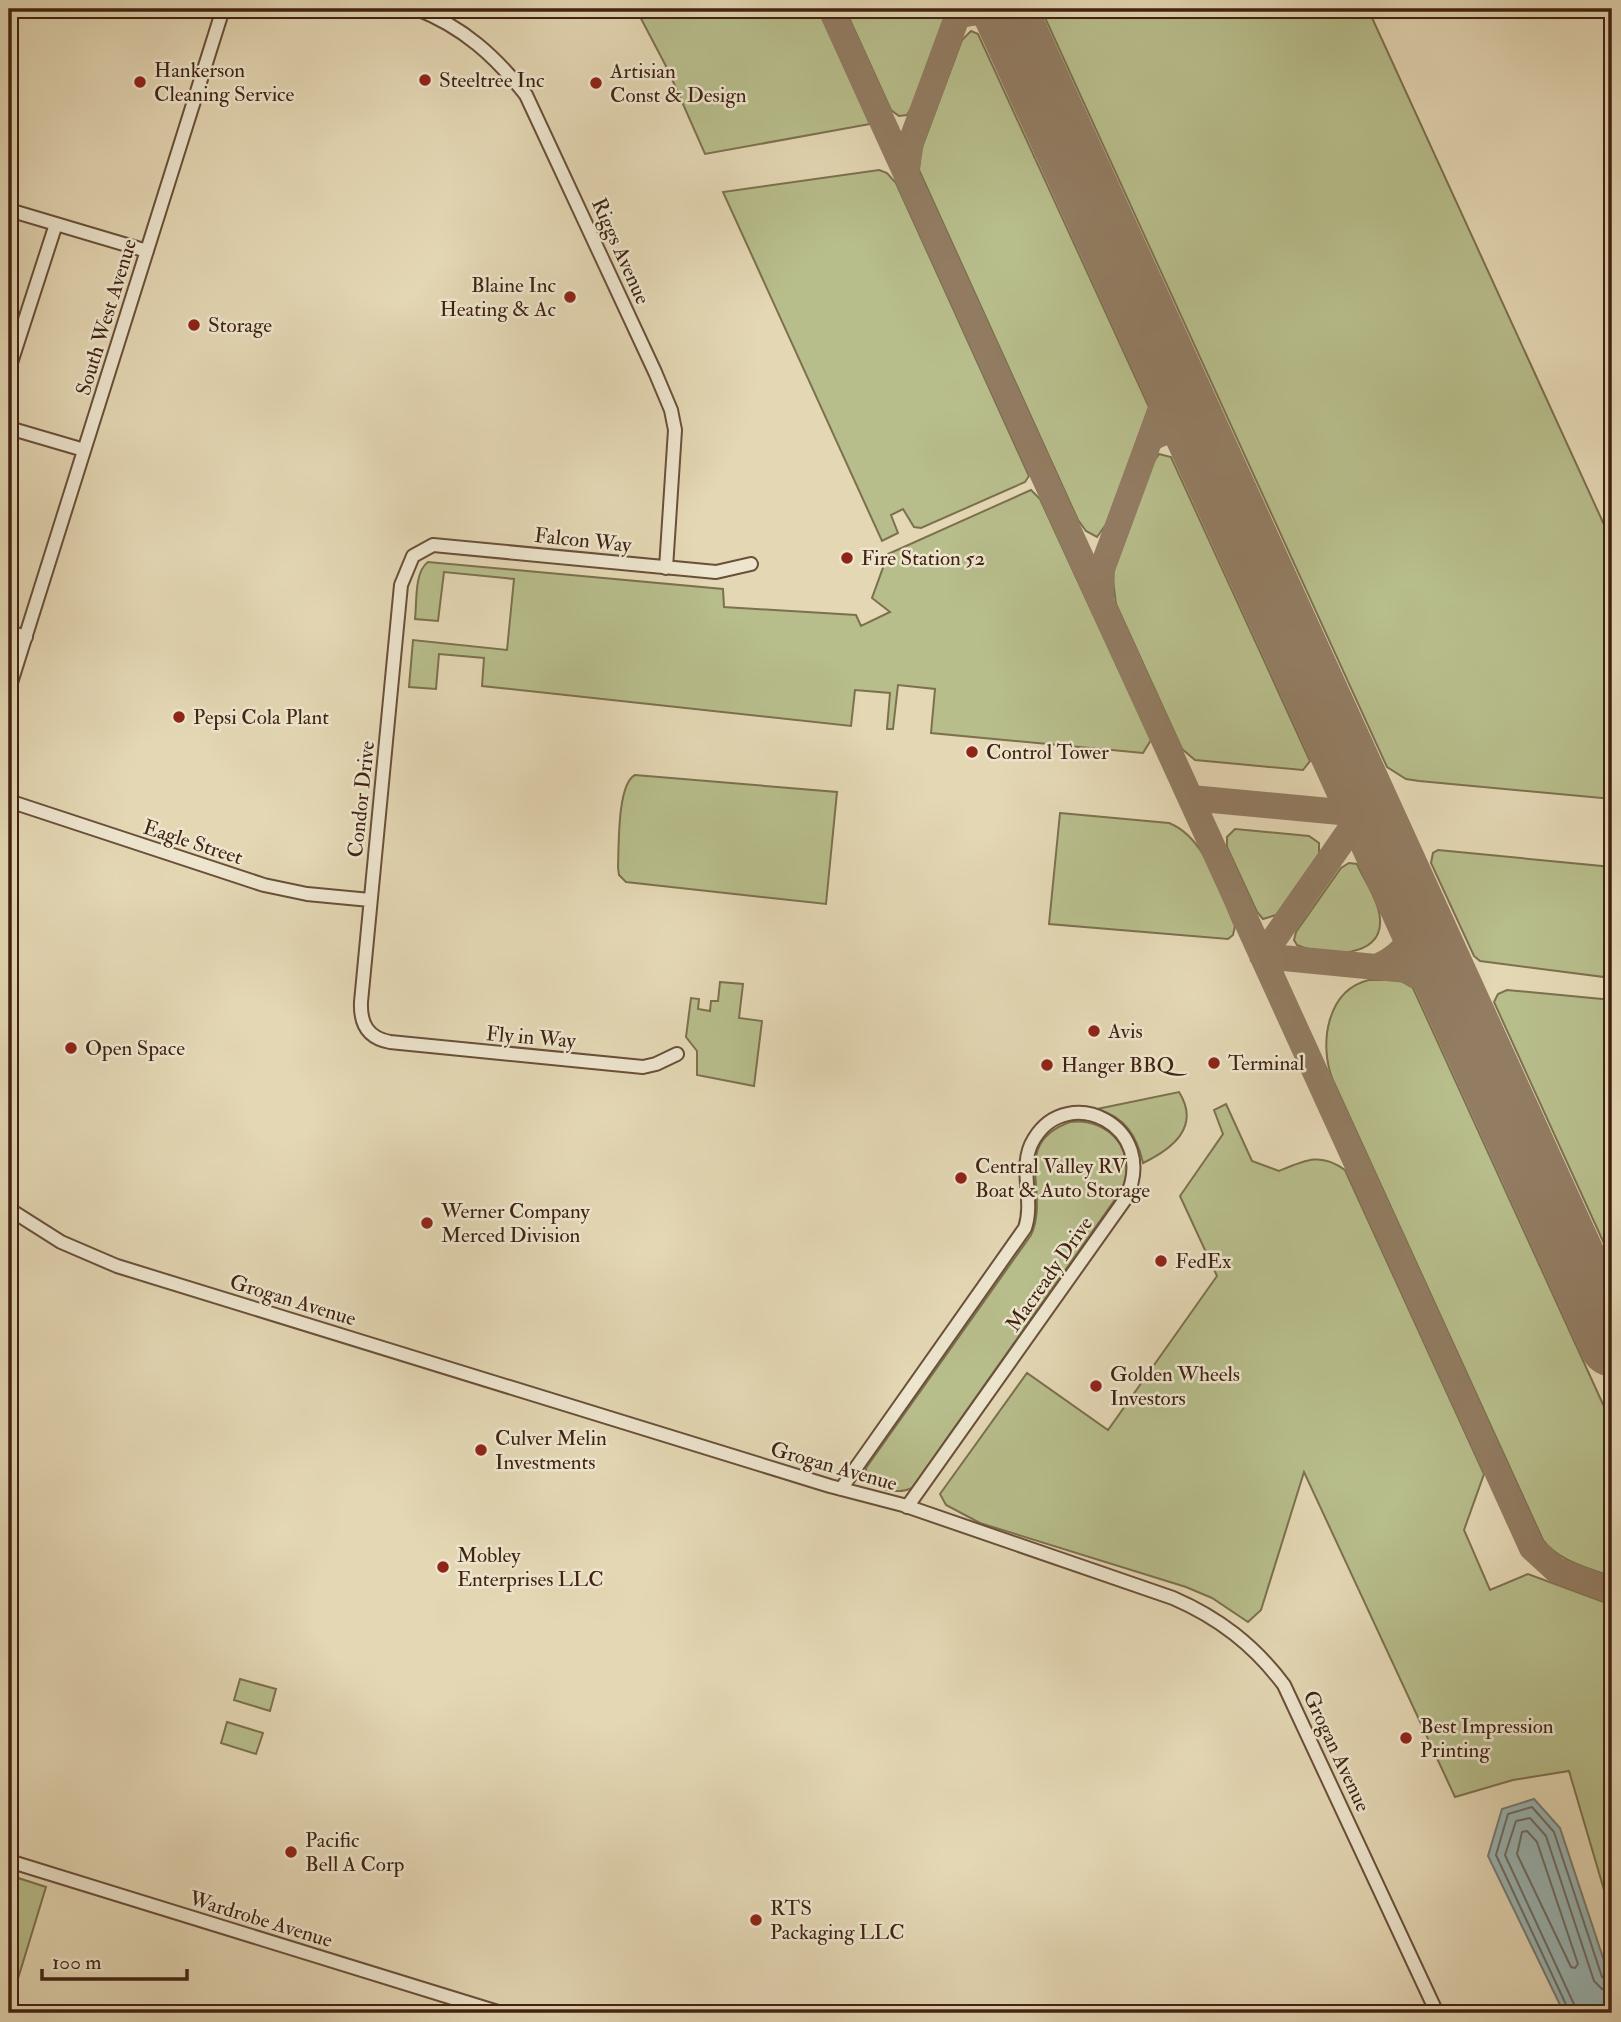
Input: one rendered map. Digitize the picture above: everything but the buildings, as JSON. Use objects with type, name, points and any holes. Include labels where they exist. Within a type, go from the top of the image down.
[{"type":"street","name":"South West Avenue","points":[[9,689],[223,9]]},
{"type":"street","name":"Riggs Avenue","points":[[417,9],[469,36],[498,60],[526,95],[649,359],[671,410],[675,430],[666,568]]},
{"type":"street","points":[[9,210],[147,251]]},
{"type":"street","points":[[9,369],[55,224]]},
{"type":"street","points":[[9,428],[84,450]]},
{"type":"street","name":"Falcon Way","points":[[412,556],[433,545],[716,572],[751,564]]},
{"type":"street","name":"Condor Drive","points":[[380,1040],[366,1030],[360,1018],[401,585],[412,556]]},
{"type":"street","points":[[9,632],[26,637]]},
{"type":"street","name":"Eagle Street","points":[[9,801],[264,885],[307,894],[370,900]]},
{"type":"street","name":"Fly in Way","points":[[380,1040],[643,1067],[677,1055]]},
{"type":"street","name":"Macready Drive","points":[[841,1489],[1026,1228],[1030,1208],[1026,1158],[1034,1139],[1046,1125],[1064,1115],[1103,1118],[1117,1126],[1131,1147],[1134,1173],[1126,1198],[907,1507]]},
{"type":"street","name":"Grogan Avenue","points":[[9,1209],[61,1242],[117,1266],[907,1507],[1173,1598],[1226,1626],[1255,1650],[1284,1685],[1437,2013]]},
{"type":"street","name":"Wardrobe Avenue","points":[[9,1861],[502,2013]]},
{"type":"green space","points":[[636,9],[818,9],[870,124],[705,154],[668,70]]},
{"type":"green space","points":[[845,9],[950,9],[916,100],[907,115],[899,116],[891,110]]},
{"type":"green space","points":[[1041,9],[1368,9],[1612,542],[1612,799],[1419,781],[1406,779],[1387,767]]},
{"type":"green space","points":[[971,31],[978,34],[1149,407],[1107,523],[1097,537],[1086,531],[1078,520],[919,170],[921,150],[962,40]]},
{"type":"green space","points":[[879,170],[887,173],[896,183],[1029,476],[1025,482],[921,528],[914,527],[903,509],[891,515],[898,533],[882,541],[723,192]]},
{"type":"green space","points":[[1159,454],[1171,457],[1310,761],[1303,770],[1195,760],[1182,749],[1116,604],[1112,572],[1152,464]]},
{"type":"green space","points":[[1031,490],[1040,499],[1151,740],[1143,753],[931,733],[935,689],[898,685],[893,729],[887,729],[890,693],[855,690],[851,726],[482,686],[484,658],[439,654],[436,689],[409,687],[413,640],[507,650],[514,579],[444,572],[438,621],[415,619],[418,580],[428,562],[723,589],[724,607],[856,615],[861,626],[890,612],[872,598],[888,554]]},
{"type":"green space","points":[[635,775],[837,792],[826,904],[626,882],[619,875],[618,867],[620,817],[625,790]]},
{"type":"green space","points":[[1060,813],[1169,823],[1182,830],[1193,841],[1210,867],[1235,926],[1233,935],[1228,939],[1049,924]]},
{"type":"green space","points":[[1235,829],[1309,836],[1319,843],[1319,854],[1276,915],[1263,919],[1257,912],[1227,847],[1227,837]]},
{"type":"green space","points":[[1438,850],[1612,867],[1612,978],[1480,961],[1474,956],[1431,863],[1433,853]]},
{"type":"green space","points":[[1349,863],[1357,864],[1379,912],[1378,932],[1372,942],[1349,952],[1335,953],[1297,945],[1294,940],[1296,932],[1341,868]]},
{"type":"green space","points":[[1369,980],[1399,980],[1413,988],[1612,1424],[1612,1577],[1566,1559],[1543,1540],[1332,1078],[1326,1049],[1335,1006],[1355,986]]},
{"type":"green space","points":[[720,982],[743,984],[739,1018],[762,1021],[754,1086],[697,1075],[697,1051],[686,1037],[691,998],[699,999],[698,1009],[710,1011],[711,1001],[718,1001]]},
{"type":"green space","points":[[1507,990],[1612,1000],[1612,1261],[1494,1002],[1498,994]]},
{"type":"green space","points":[[1179,1092],[1187,1116],[1185,1126],[1173,1144],[1143,1163],[1137,1144],[1128,1129],[1115,1117],[1097,1109]]},
{"type":"green space","points":[[1226,1104],[1252,1161],[1279,1171],[1305,1161],[1320,1160],[1336,1164],[1345,1170],[1484,1474],[1464,1530],[1490,1590],[1528,1574],[1612,1605],[1612,1917],[1569,1771],[1513,1780],[1455,1797],[1304,1472],[1261,1610],[1248,1622],[1212,1598],[1186,1587],[980,1523],[946,1505],[940,1494],[1027,1373],[1108,1430],[1217,1276],[1180,1196],[1223,1134],[1214,1110]]},
{"type":"green space","points":[[1070,1122],[1098,1125],[1118,1141],[1126,1164],[1126,1177],[1121,1191],[912,1488],[898,1491],[883,1489],[871,1481],[866,1468],[1031,1235],[1036,1219],[1036,1156],[1041,1143],[1052,1131]]},
{"type":"green space","points":[[240,1679],[276,1689],[270,1711],[234,1700]]},
{"type":"green space","points":[[227,1722],[263,1733],[256,1754],[221,1743]]},
{"type":"green space","points":[[9,1875],[46,1887],[9,2008]]},
{"type":"water","points":[[1534,1799],[1560,1828],[1612,1985],[1612,2013],[1564,2013],[1488,1856],[1502,1809]]},
{"type":"taxiway","points":[[831,9],[1532,1548],[1556,1570],[1612,1591]]},
{"type":"taxiway","points":[[906,173],[911,142],[960,9]]},
{"type":"taxiway","points":[[958,16],[975,12],[990,14],[1003,21],[1015,34]]},
{"type":"taxiway","points":[[1101,597],[1102,569],[1165,398],[1166,373],[1160,353]]},
{"type":"taxiway","points":[[1149,441],[1166,432],[1183,435],[1198,446],[1210,461]]},
{"type":"taxiway","points":[[1268,967],[1270,945],[1352,827],[1357,798],[1348,765]]},
{"type":"taxiway","points":[[1191,798],[1340,812],[1368,826],[1390,857]]},
{"type":"taxiway","points":[[1379,966],[1396,955],[1408,942],[1413,925],[1412,905]]},
{"type":"taxiway","points":[[1262,956],[1407,970],[1439,988],[1465,1021]]},
{"type":"runway","points":[[1004,9],[1612,1344]]},
{"type":"place","name":"Steeltree Inc","points":[[425,80]]},
{"type":"place","name":"Hankerson Cleaning Service","points":[[140,82]]},
{"type":"place","name":"Artisian Const & Design","points":[[596,83]]},
{"type":"place","name":"Blaine Inc Heating & Ac","points":[[570,297]]},
{"type":"place","name":"Storage","points":[[194,325]]},
{"type":"place","name":"Fire Station 52","points":[[847,558]]},
{"type":"place","name":"Pepsi Cola Plant","points":[[179,717]]},
{"type":"place","name":"Control Tower","points":[[972,752]]},
{"type":"place","name":"Avis","points":[[1094,1031]]},
{"type":"place","name":"Open Space","points":[[71,1048]]},
{"type":"place","name":"Terminal","points":[[1214,1063]]},
{"type":"place","name":"Hanger BBQ","points":[[1047,1065]]},
{"type":"place","name":"Central Valley RV Boat & Auto Storage","points":[[961,1178]]},
{"type":"place","name":"Werner Company Merced Division","points":[[427,1223]]},
{"type":"place","name":"FedEx","points":[[1161,1261]]},
{"type":"place","name":"Golden Wheels Investors","points":[[1096,1386]]},
{"type":"place","name":"Culver Melin Investments","points":[[481,1450]]},
{"type":"place","name":"Mobley Enterprises LLC","points":[[443,1567]]},
{"type":"place","name":"Best Impression Printing","points":[[1406,1738]]},
{"type":"place","name":"Pacific Bell A Corp","points":[[291,1852]]},
{"type":"place","name":"RTS Packaging LLC","points":[[756,1920]]}]
